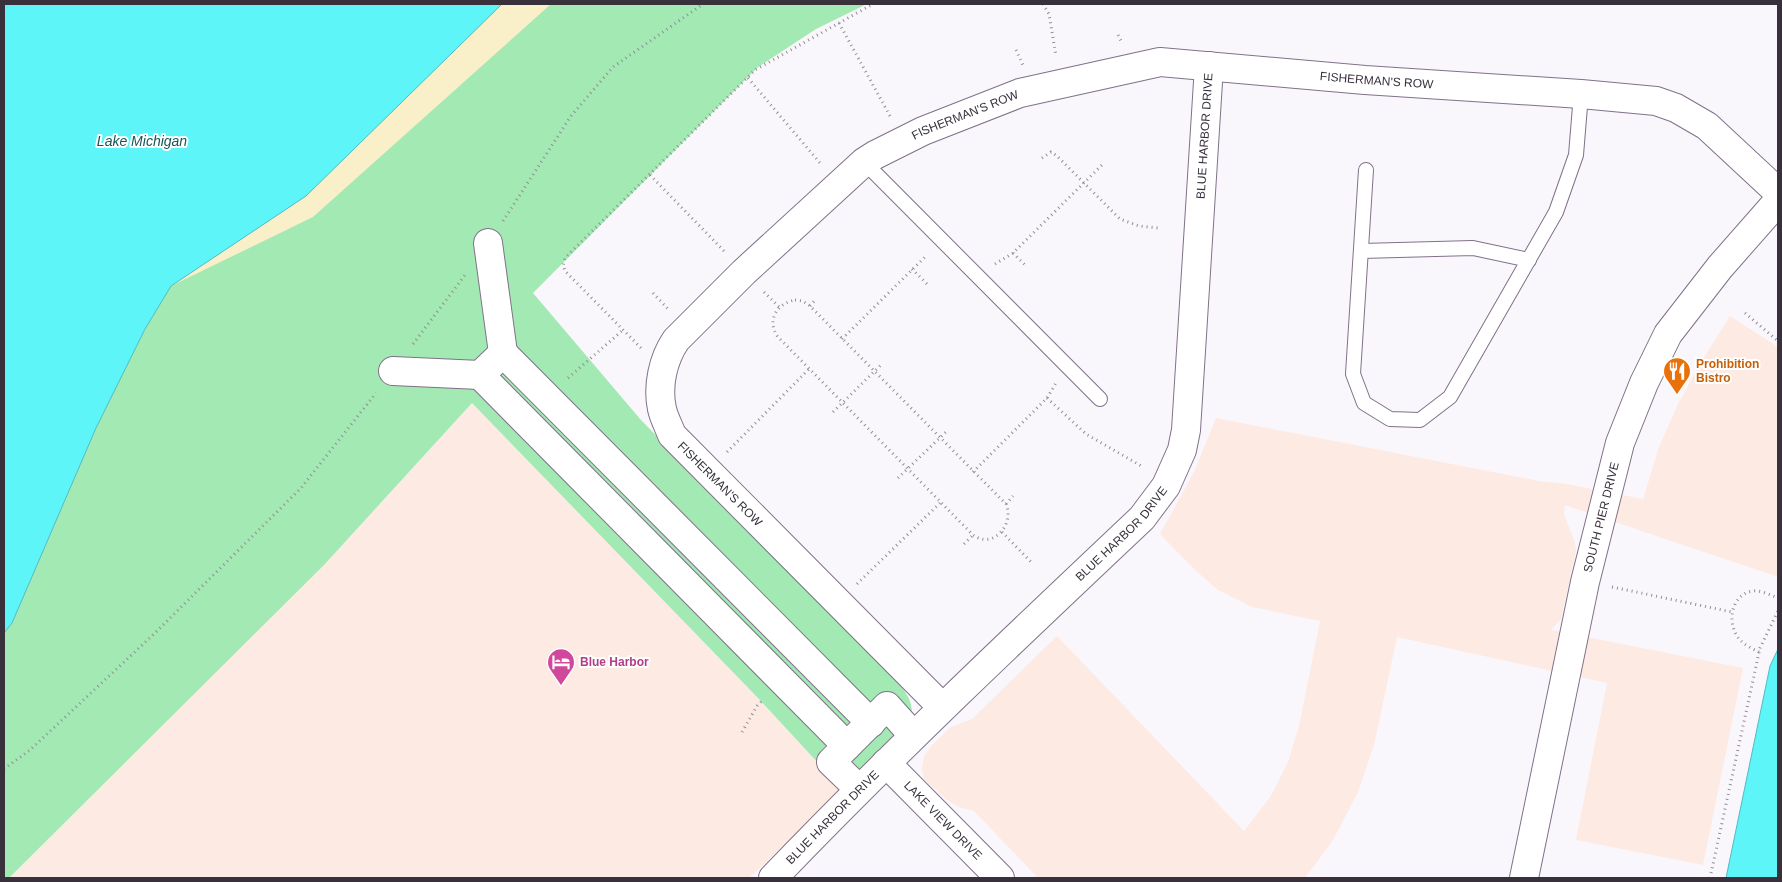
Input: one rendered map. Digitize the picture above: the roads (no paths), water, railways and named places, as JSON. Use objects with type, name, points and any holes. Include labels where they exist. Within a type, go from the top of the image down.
[{"type":"street","name":"FISHERMAN'S ROW","points":[[942,706],[672,435],[662,409],[661,380],[665,362],[668,351],[681,334],[744,272],[864,162],[903,140],[1020,93],[1160,62],[1365,80],[1648,100],[1676,108],[1694,117],[1711,130],[1778,192]]},
{"type":"street","name":"BLUE HARBOR DRIVE","points":[[773,878],[942,706],[1142,518],[1170,480],[1182,450],[1186,430],[1209,66]]},
{"type":"street","name":"SOUTH PIER DRIVE","points":[[1524,878],[1585,582],[1620,443],[1644,382],[1668,334],[1720,267],[1778,201]]},
{"type":"street","points":[[488,243],[504,352],[871,723]]},
{"type":"street","points":[[480,376],[504,352]]},
{"type":"street","points":[[393,371],[480,376],[847,746]]},
{"type":"street","points":[[859,789],[831,762],[887,706],[913,735]]},
{"type":"street","name":"LAKE VIEW DRIVE","points":[[886,763],[1000,878]]},
{"type":"lane","points":[[1366,170],[1353,374],[1364,403],[1390,418],[1420,420],[1450,397],[1556,212],[1576,155],[1581,94]]},
{"type":"lane","points":[[864,162],[1100,399]]},
{"type":"lane","points":[[1361,251],[1473,248],[1529,260]]},
{"type":"water","name":"Lake Michigan","points":[[4,4],[502,4],[306,196],[171,286],[145,329],[96,428],[12,623],[4,633]]},
{"type":"water","points":[[1778,649],[1778,878],[1726,878],[1770,666]]},
{"type":"place","name":"Prohibition Bistro","points":[[1677,395]]},
{"type":"place","name":"Blue Harbor","points":[[561,686]]}]
